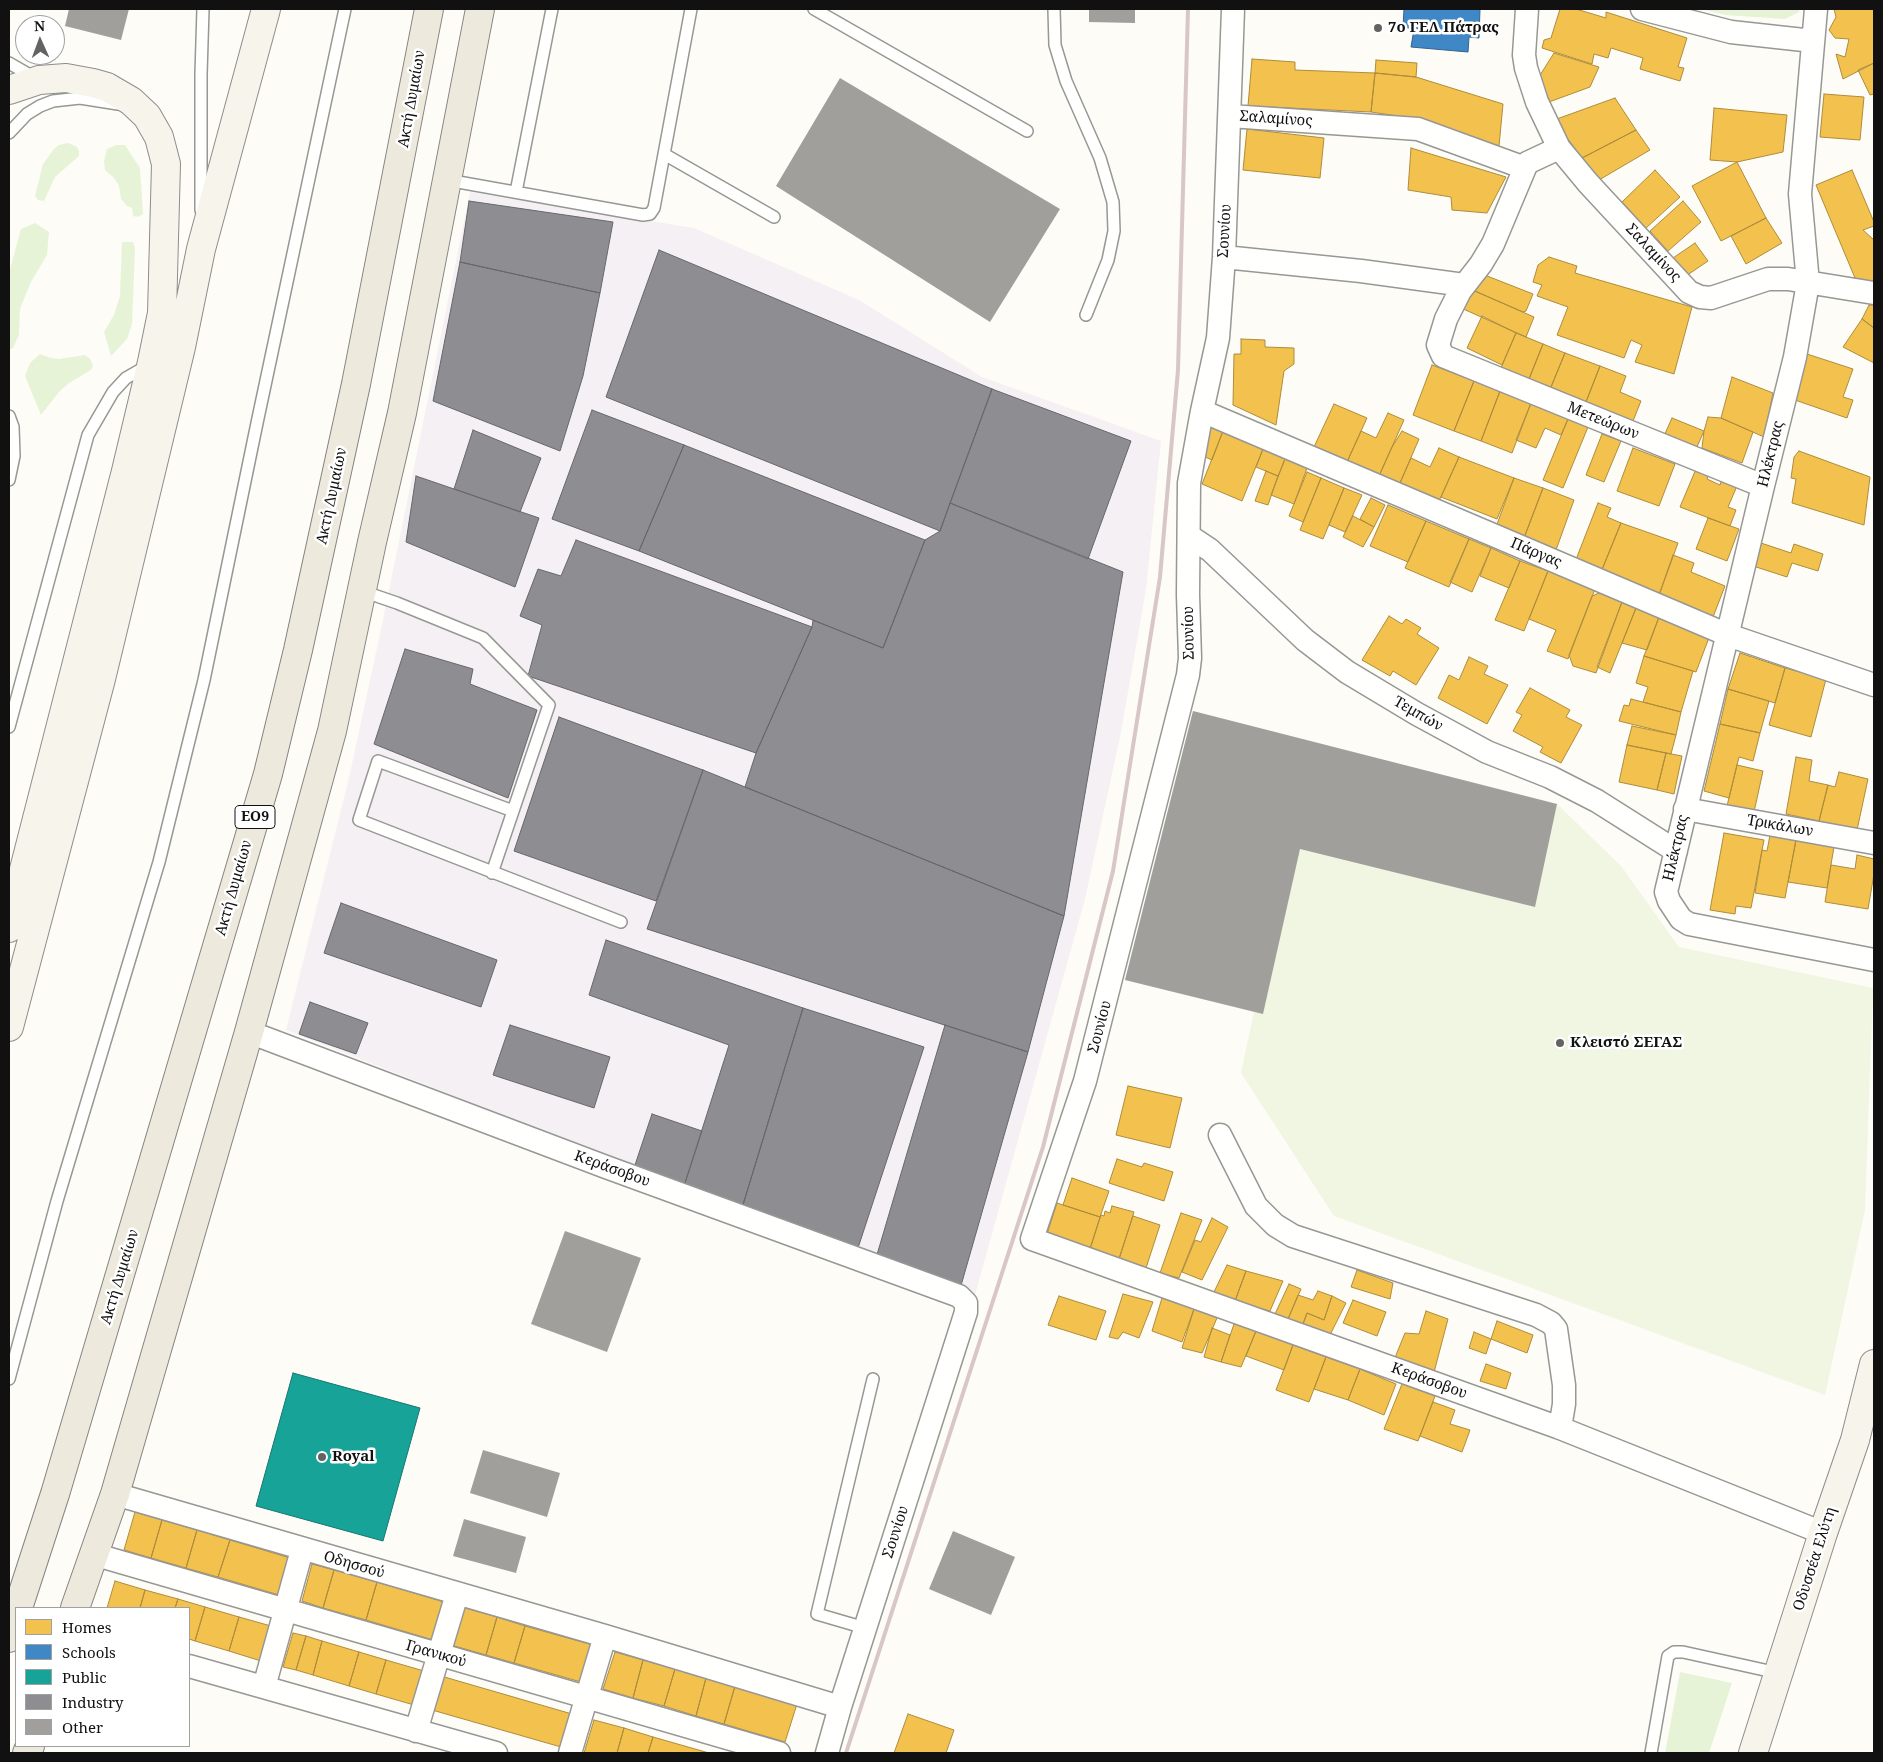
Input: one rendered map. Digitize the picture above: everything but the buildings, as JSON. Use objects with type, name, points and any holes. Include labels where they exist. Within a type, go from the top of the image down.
[{"type":"main road","points":[[9,1027],[12,998],[101,679],[181,347],[201,249],[266,9]]},
{"type":"main road","name":"Ακτή Δυμαίων","points":[[18,1607],[55,1494],[268,774],[298,650],[356,384],[428,9]]},
{"type":"main road","points":[[75,1607],[115,1494],[249,1032],[332,731],[402,413],[480,9]]},
{"type":"main road","points":[[9,90],[39,80],[66,78],[94,83],[119,94],[142,109],[154,126],[166,164],[162,313],[152,362],[9,928]]},
{"type":"main road","points":[[9,955],[12,998]]},
{"type":"main road","name":"Οδυσσέα Ελύτη","points":[[1756,1751],[1778,1672],[1855,1440],[1874,1364]]},
{"type":"main road","points":[[9,1638],[15,1618]]},
{"type":"street","name":"Σουνίου","points":[[1032,1239],[1085,1081],[1188,675],[1190,658],[1188,595],[1189,483],[1202,410],[1218,338],[1224,257],[1233,9]]},
{"type":"street","name":"Σαλαμίνος","points":[[1527,9],[1524,54],[1530,83],[1559,148],[1576,170],[1689,292],[1700,297],[1711,298],[1768,278],[1788,279],[1874,293]]},
{"type":"street","points":[[1642,9],[1731,32],[1813,41]]},
{"type":"street","name":"Ηλέκτρας","points":[[1816,9],[1800,194],[1808,283],[1795,357],[1666,892],[1669,901],[1681,919],[1689,924],[1874,960]]},
{"type":"street","name":"Σαλαμίνος","points":[[1230,116],[1418,129],[1526,165]]},
{"type":"street","points":[[1224,257],[1361,271],[1464,285],[1481,264],[1493,244],[1526,165],[1559,148]]},
{"type":"street","name":"Μετεώρων","points":[[1464,285],[1443,326],[1438,345],[1444,356],[1763,486]]},
{"type":"street","name":"Πάργας","points":[[1202,410],[1728,635],[1874,685]]},
{"type":"street","name":"Τεμπών","points":[[1189,536],[1210,550],[1305,640],[1347,672],[1417,714],[1487,752],[1550,777],[1598,801],[1676,851]]},
{"type":"street","name":"Τρικάλων","points":[[1685,810],[1874,843]]},
{"type":"street","name":"Κεράσοβου","points":[[249,1032],[606,1167],[959,1296],[966,1303],[966,1312]]},
{"type":"street","points":[[1220,1135],[1256,1206],[1275,1225],[1293,1236],[1536,1315],[1551,1323],[1556,1329],[1564,1384],[1564,1404],[1560,1428]]},
{"type":"street","name":"Κεράσοβου","points":[[1032,1239],[1560,1428],[1823,1533]]},
{"type":"street","name":"Σουνίου","points":[[827,1753],[966,1312]]},
{"type":"street","name":"Οδησσού","points":[[115,1494],[302,1550],[605,1636],[840,1707]]},
{"type":"street","points":[[264,1687],[302,1550]]},
{"type":"street","name":"Γρανικού","points":[[93,1554],[779,1753]]},
{"type":"street","points":[[416,1731],[457,1594]]},
{"type":"street","points":[[570,1753],[605,1636]]},
{"type":"street","points":[[190,1666],[496,1753]]},
{"type":"lane","points":[[201,249],[203,9]]},
{"type":"lane","points":[[9,1379],[57,1200],[159,862],[204,680],[345,9]]},
{"type":"lane","points":[[516,192],[552,9]]},
{"type":"lane","points":[[447,180],[643,215],[650,214],[654,208],[691,9]]},
{"type":"lane","points":[[814,9],[1027,131]]},
{"type":"lane","points":[[1054,9],[1055,45],[1063,72],[1100,158],[1113,202],[1114,231],[1108,260],[1086,315]]},
{"type":"lane","points":[[9,63],[39,80]]},
{"type":"lane","points":[[9,133],[27,114],[40,106],[66,99],[93,99],[142,109]]},
{"type":"lane","points":[[664,154],[774,217]]},
{"type":"lane","points":[[9,727],[88,435],[113,392],[126,378],[152,362]]},
{"type":"lane","points":[[9,416],[13,427],[14,456],[9,480]]},
{"type":"lane","points":[[362,591],[483,638],[549,705],[492,873]]},
{"type":"lane","points":[[513,811],[378,761],[359,820],[621,922]]},
{"type":"lane","points":[[865,1628],[817,1614],[873,1379]]},
{"type":"lane","points":[[1651,1753],[1668,1656],[1674,1652],[1683,1652],[1778,1672]]},
{"type":"shaded area","points":[[470,192],[694,228],[859,300],[982,377],[1161,441],[1146,589],[1121,732],[1085,899],[975,1295],[455,1103],[457,1097],[286,1030],[349,778]]},
{"type":"green space","points":[[1701,9],[1799,9],[1799,12],[1785,19],[1725,15]]},
{"type":"green space","points":[[68,143],[77,147],[79,156],[55,177],[44,201],[38,200],[35,196],[43,164],[54,149],[59,145]]},
{"type":"green space","points":[[116,145],[125,145],[140,168],[143,214],[138,217],[133,216],[132,208],[127,206],[121,199],[119,186],[114,178],[105,170],[104,161],[107,149]]},
{"type":"green space","points":[[35,223],[49,232],[47,255],[31,282],[20,309],[19,335],[13,348],[9,350],[9,273],[21,229]]},
{"type":"green space","points":[[122,242],[133,242],[135,248],[132,324],[127,339],[111,356],[104,332],[114,315],[120,296]]},
{"type":"green space","points":[[40,354],[59,359],[85,355],[93,365],[91,370],[69,383],[59,392],[41,415],[25,376],[30,363]]},
{"type":"green space","name":"Κλειστό ΣΕΓΑΣ","points":[[1193,711],[1557,804],[1621,866],[1679,947],[1873,988],[1865,1210],[1825,1395],[1334,1216],[1241,1073],[1254,1012],[1125,980]]},
{"type":"green space","points":[[1680,1672],[1732,1683],[1709,1753],[1665,1753]]},
{"type":"railway","points":[[846,1753],[1043,1147],[1113,871],[1160,577],[1178,370],[1188,9]]},
{"type":"place","name":"7ο ΓΕΛ Πάτρας","points":[[1378,28]]},
{"type":"place","name":"Κλειστό ΣΕΓΑΣ","points":[[1560,1043]]},
{"type":"place","name":"Royal","points":[[322,1457]]}]
